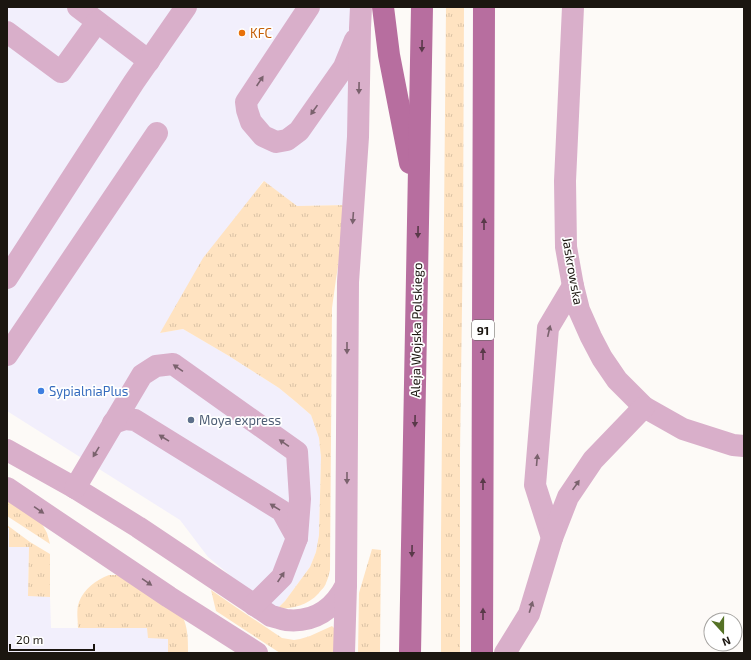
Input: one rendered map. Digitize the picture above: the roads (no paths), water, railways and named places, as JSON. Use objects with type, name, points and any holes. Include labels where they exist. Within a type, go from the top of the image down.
[{"type":"main road","points":[[383,7],[389,55],[419,211]]},
{"type":"main road","name":"Aleja Wojska Polskiego","points":[[410,653],[422,7]]},
{"type":"main road","name":"91","points":[[482,653],[484,7]]},
{"type":"street","points":[[78,7],[149,61]]},
{"type":"street","points":[[7,278],[130,89],[186,7]]},
{"type":"street","points":[[309,7],[246,102],[251,122],[264,136],[276,142],[287,140],[299,131],[344,67],[361,18]]},
{"type":"street","name":"Jaskrowska","points":[[573,7],[565,181],[566,247],[579,310],[602,358],[617,380],[644,407],[683,429],[733,445],[744,446]]},
{"type":"street","points":[[344,653],[346,585],[348,282],[358,137],[361,18]]},
{"type":"street","points":[[7,32],[61,72],[97,22]]},
{"type":"street","points":[[7,355],[157,133]]},
{"type":"street","points":[[552,538],[535,485],[548,328],[573,286]]},
{"type":"street","points":[[74,488],[142,375],[156,366],[173,364],[297,452],[300,499],[297,538],[282,577],[254,605]]},
{"type":"street","points":[[505,653],[529,614],[552,538],[568,496],[593,460],[644,407]]},
{"type":"street","points":[[113,423],[125,419],[135,420],[282,511],[297,538]]},
{"type":"street","points":[[7,450],[138,527],[271,616],[286,620],[300,620],[314,617],[325,612],[334,604],[346,585]]},
{"type":"street","points":[[7,488],[257,653]]},
{"type":"place","name":"KFC","points":[[242,33]]},
{"type":"place","name":"SypialniaPlus","points":[[41,391]]},
{"type":"place","name":"Moya express","points":[[191,420]]}]
